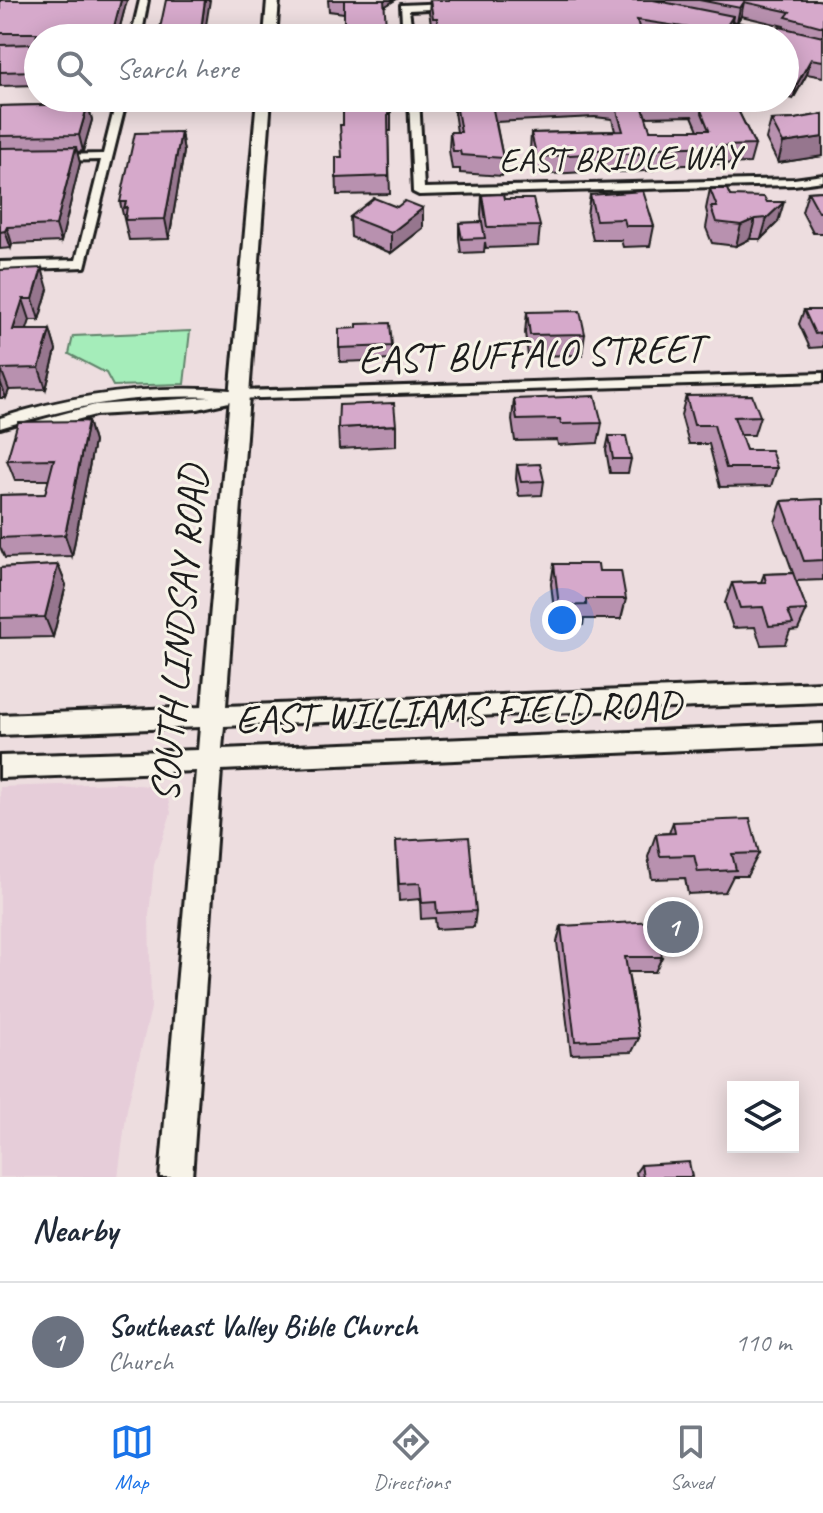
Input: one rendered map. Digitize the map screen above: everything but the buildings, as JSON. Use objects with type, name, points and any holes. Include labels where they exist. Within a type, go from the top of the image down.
[{"type":"main road","points":[[271,24],[273,0]]},
{"type":"main road","name":"SOUTH LINDSAY ROAD","points":[[176,1177],[207,761],[241,395],[263,112]]},
{"type":"main road","name":"EAST WILLIAMS FIELD ROAD","points":[[0,725],[823,692]]},
{"type":"main road","name":"EAST WILLIAMS FIELD ROAD","points":[[0,767],[823,734]]},
{"type":"street","points":[[139,24],[144,0]]},
{"type":"street","points":[[406,24],[404,7],[465,5]]},
{"type":"street","points":[[705,20],[717,24]]},
{"type":"street","points":[[0,266],[81,264],[119,112]]},
{"type":"street","name":"EAST BRIDLE WAY","points":[[415,112],[419,192],[794,182],[823,178]]},
{"type":"street","points":[[46,158],[106,157]]},
{"type":"street","name":"EAST BUFFALO STREET","points":[[0,426],[24,429],[95,410],[198,404],[241,395],[823,377]]},
{"type":"shaded area","points":[[117,783],[159,787],[168,799],[171,813],[154,865],[149,915],[151,1008],[127,1109],[118,1177],[0,1177],[0,787]]},
{"type":"green space","points":[[190,331],[184,384],[113,386],[106,373],[69,354],[73,336]]},
{"type":"place","name":"Southeast Valley Bible Church","points":[[673,927]]}]
